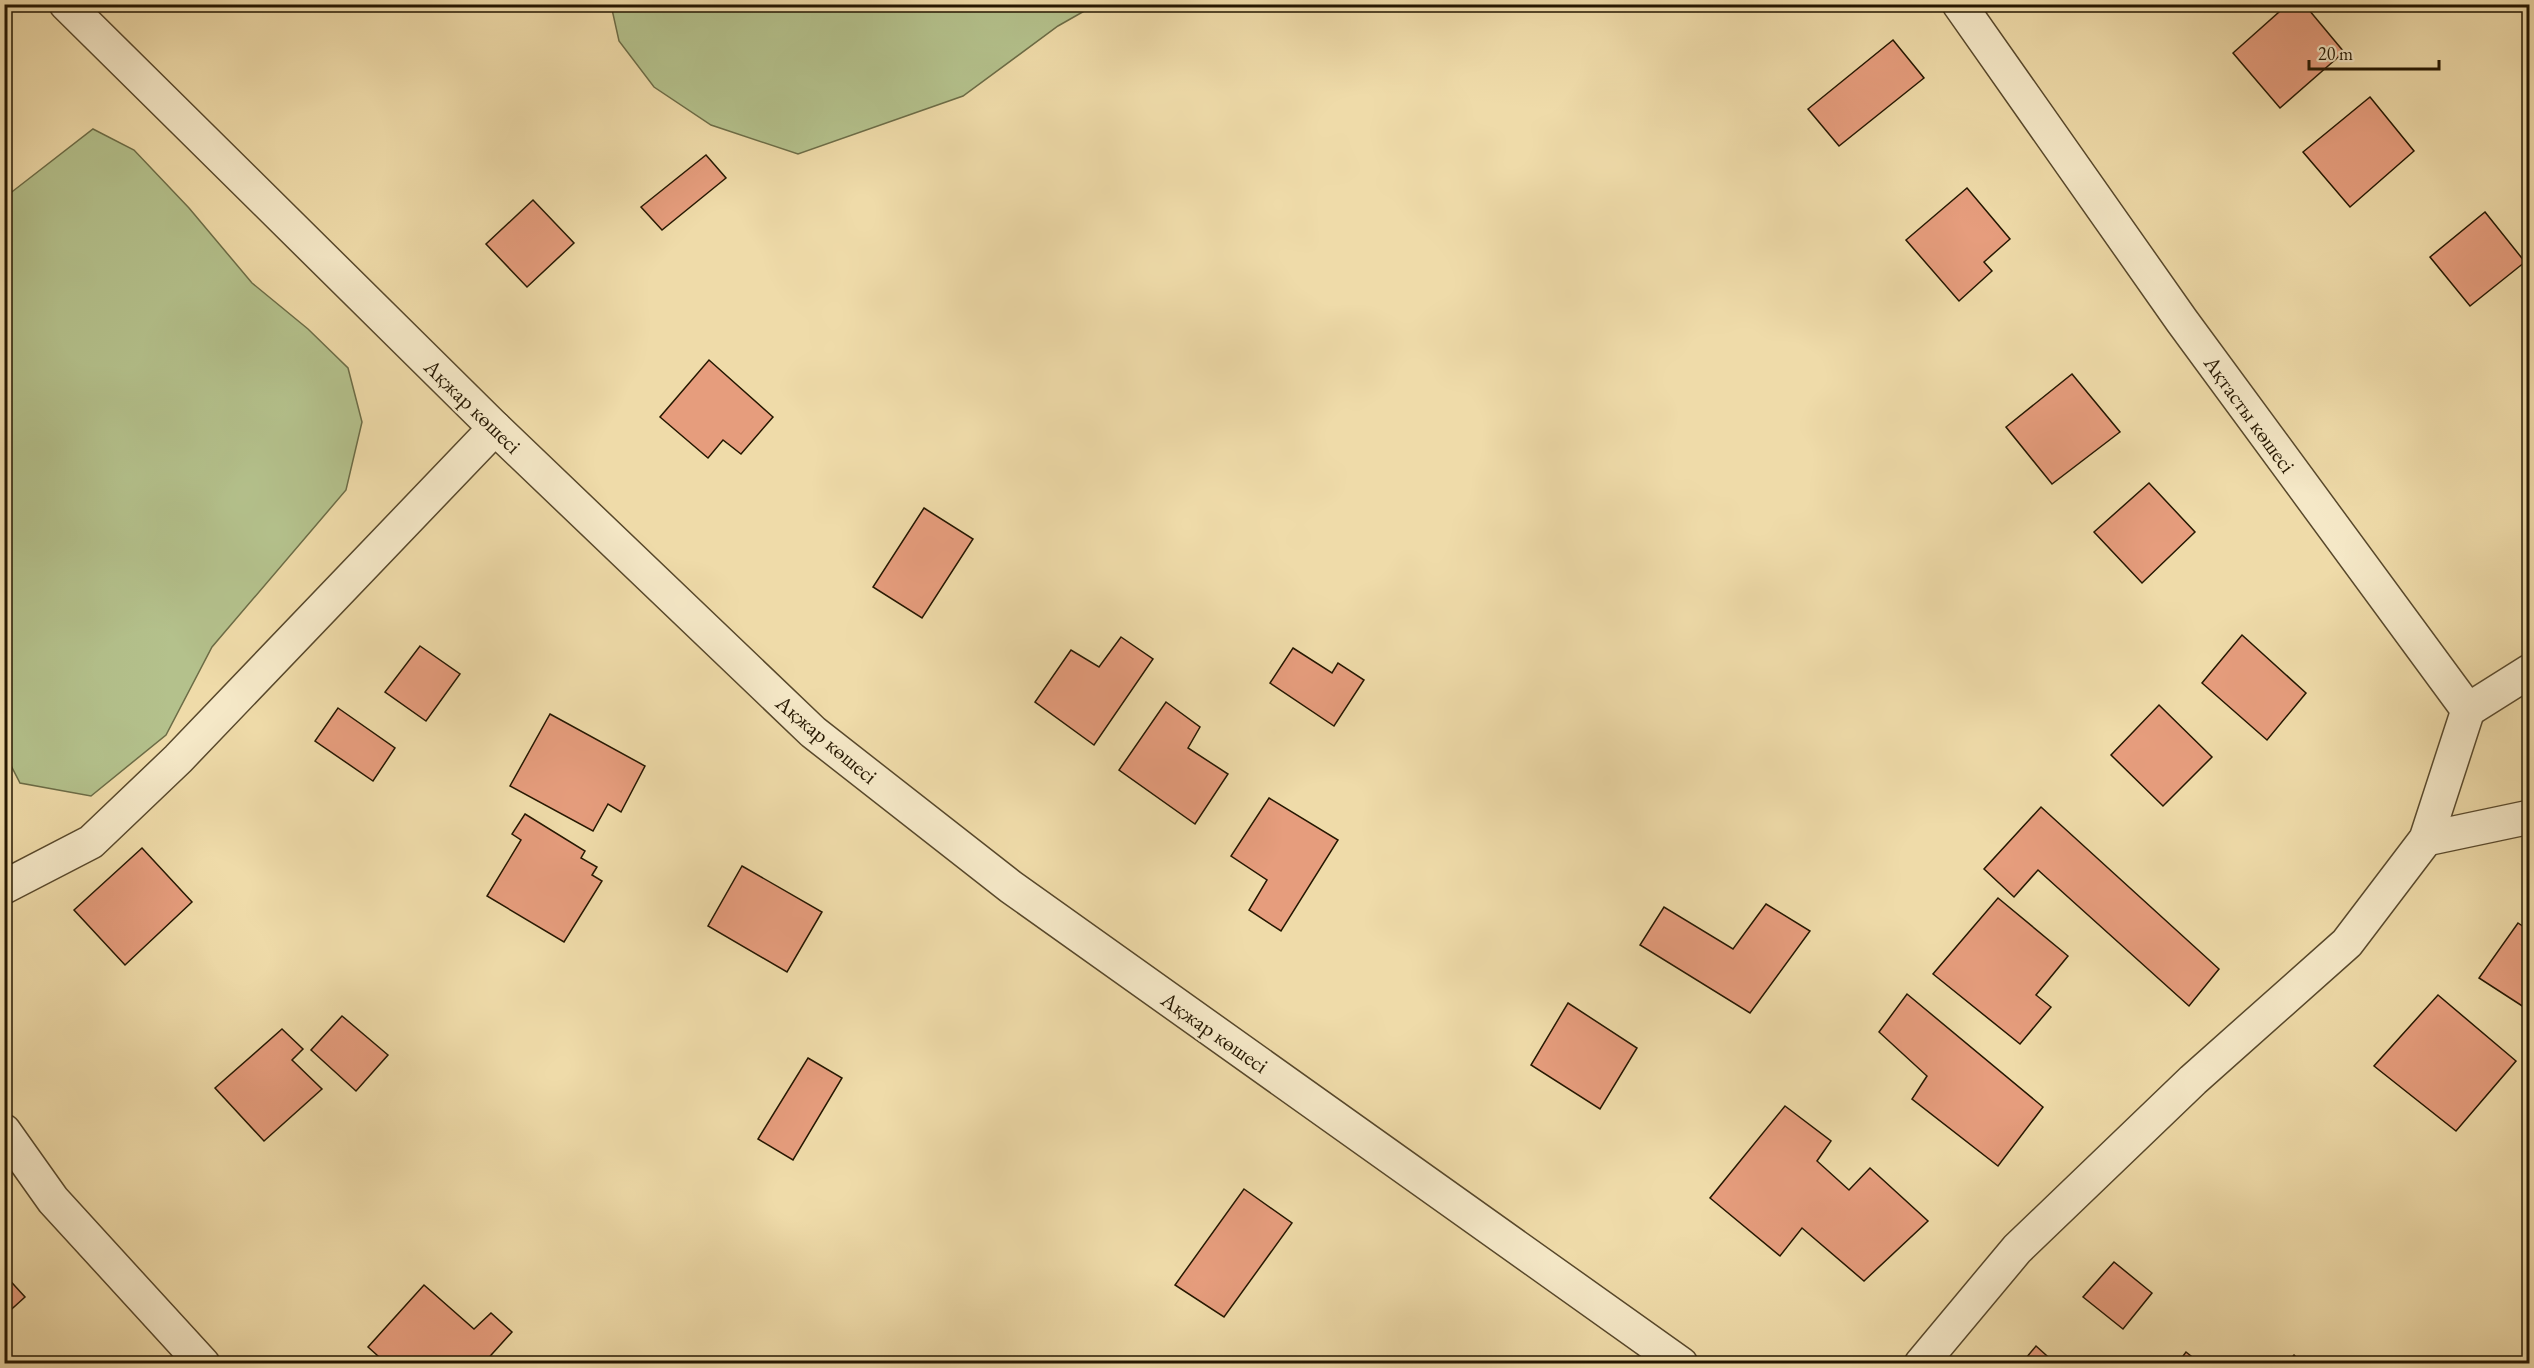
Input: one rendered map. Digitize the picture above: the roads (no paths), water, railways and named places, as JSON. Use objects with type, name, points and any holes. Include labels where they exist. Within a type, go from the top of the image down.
[{"type":"street","name":"Ақжар көшесі","points":[[66,4],[495,428],[813,732],[1011,887],[1681,1364]]},
{"type":"street","name":"Ақтасты көшесі","points":[[1959,4],[2182,321],[2468,710]]},
{"type":"street","points":[[4,887],[91,842],[178,759],[495,428]]},
{"type":"street","points":[[1921,1364],[2017,1249],[2193,1080],[2347,943],[2426,839],[2468,710],[2529,671]]},
{"type":"street","points":[[2426,839],[2529,817]]},
{"type":"street","points":[[4,1131],[53,1200],[203,1364]]}]
